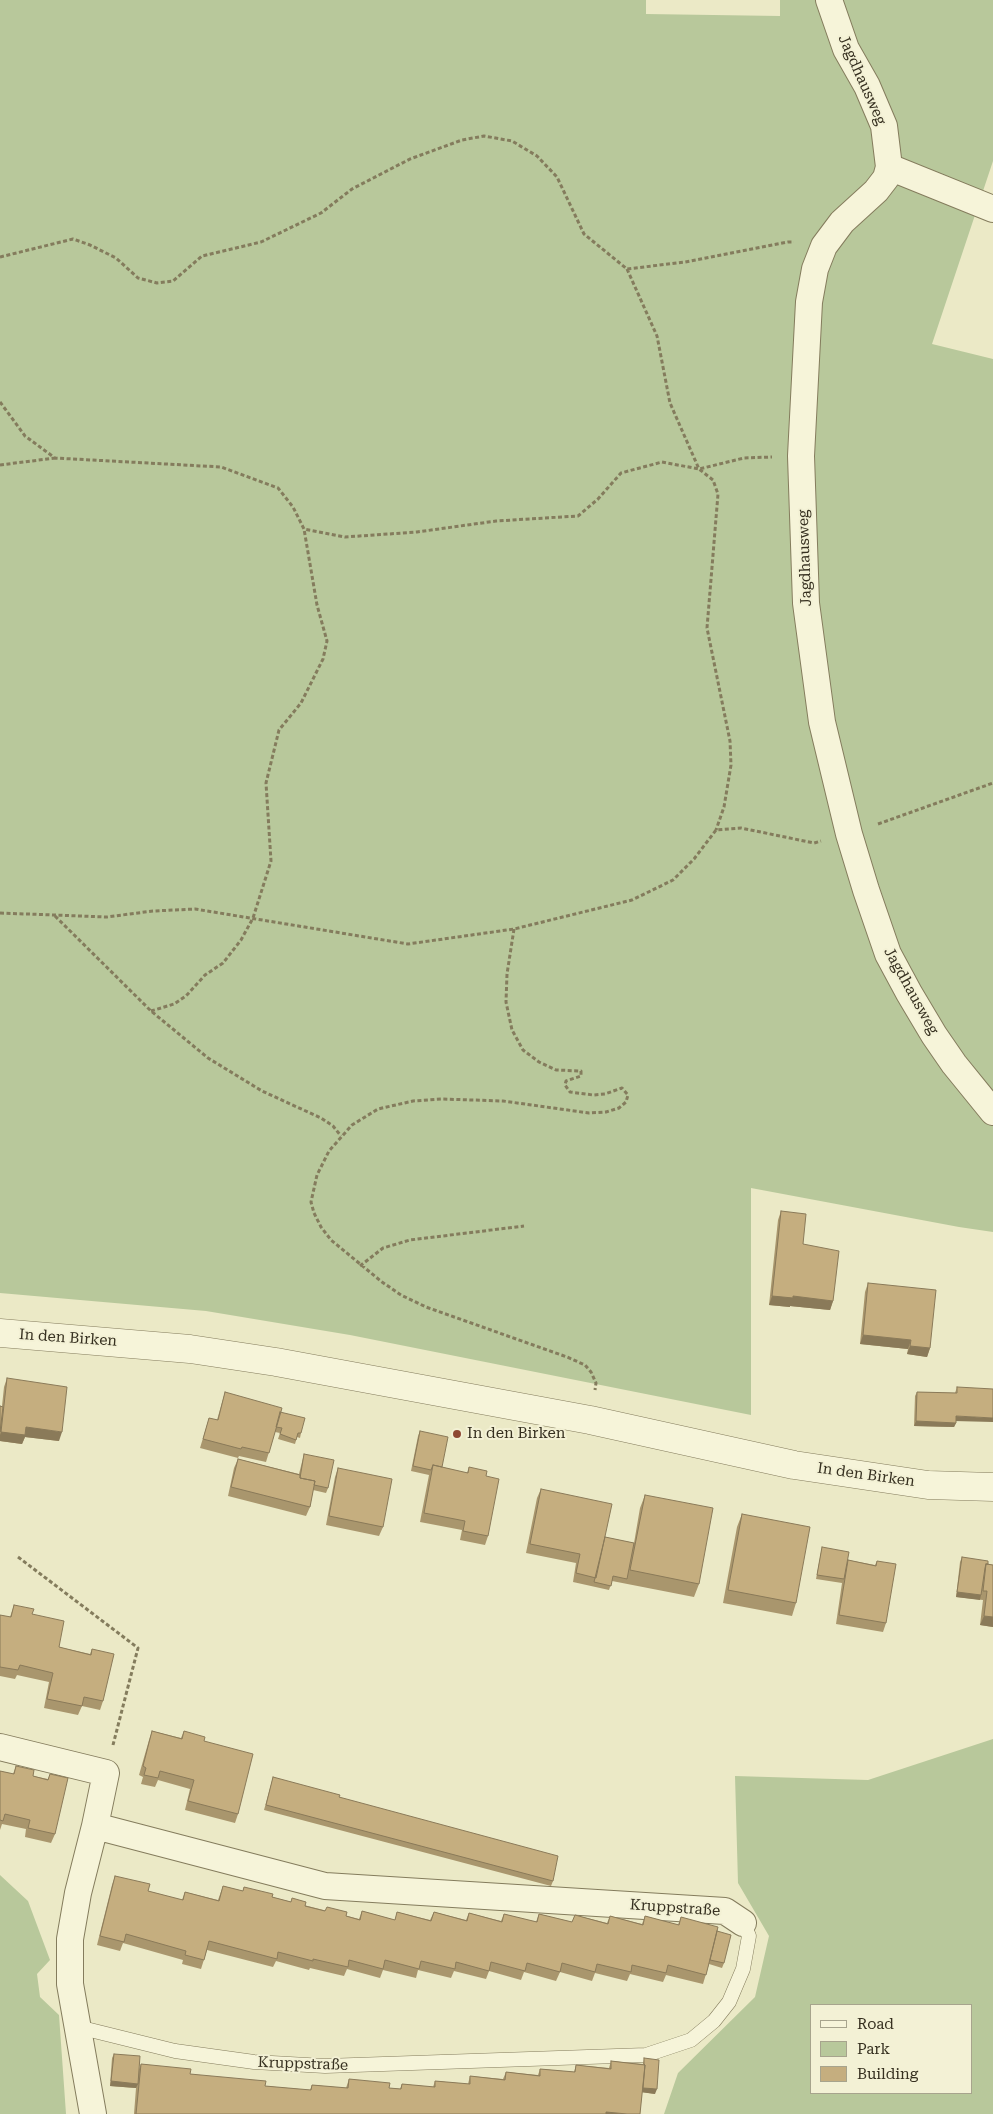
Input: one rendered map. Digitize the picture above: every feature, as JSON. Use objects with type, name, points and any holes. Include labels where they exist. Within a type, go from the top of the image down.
[{"type":"street","name":"Jagdhausweg","points":[[829,0],[846,49],[867,86],[884,126],[889,167],[886,178],[876,191],[842,222],[824,246],[815,269],[809,302],[801,456],[806,603],[822,722],[849,834],[866,890],[892,962],[934,1035],[954,1064],[993,1112]]},
{"type":"street","points":[[889,167],[993,209]]},
{"type":"street","name":"In den Birken","points":[[0,1333],[117,1341],[209,1352],[342,1373],[590,1420],[794,1465],[928,1485],[993,1487]]},
{"type":"street","points":[[0,1747],[106,1773],[78,1893],[70,1939],[70,1984],[93,2114]]},
{"type":"street","name":"Kruppstraße","points":[[95,1826],[325,1886],[725,1910],[743,1922]]},
{"type":"lane","name":"Kruppstraße","points":[[78,2027],[175,2051],[254,2062],[325,2066],[646,2055],[691,2040],[714,2021],[729,2002],[743,1970],[749,1936],[743,1922]]},
{"type":"path","points":[[0,258],[73,239],[90,244],[116,258],[138,278],[157,283],[173,281],[202,256],[261,242],[321,213],[352,189],[410,159],[462,140],[484,136],[512,141],[537,156],[557,177],[584,234],[627,269],[657,336],[670,403],[699,469],[713,480],[718,494],[707,628],[730,741],[729,784],[724,808],[716,830],[694,859],[673,880],[632,900],[514,929],[408,944],[195,909],[153,911],[107,917],[0,913]]},
{"type":"path","points":[[627,269],[685,262],[788,242],[824,246]]},
{"type":"path","points":[[0,402],[25,436],[55,458]]},
{"type":"path","points":[[304,529],[346,537],[417,532],[496,521],[578,516],[598,499],[621,473],[662,462],[699,469],[744,458],[801,456]]},
{"type":"path","points":[[0,465],[55,458],[221,467],[278,488],[293,507],[304,529],[317,605],[327,641],[323,660],[302,703],[279,730],[266,783],[271,861],[254,918],[241,940],[223,963],[205,975],[186,996],[174,1004],[151,1011]]},
{"type":"path","points":[[716,830],[741,828],[814,843],[849,834],[993,783]]},
{"type":"path","points":[[55,916],[151,1011],[208,1058],[262,1091],[321,1118],[333,1126],[341,1136]]},
{"type":"path","points":[[514,929],[507,974],[506,1002],[512,1030],[523,1050],[539,1062],[556,1070],[581,1071],[581,1076],[566,1081],[565,1085],[570,1092],[593,1095],[605,1094],[622,1088],[628,1095],[626,1102],[619,1108],[589,1114],[538,1105],[442,1099],[400,1103],[378,1109],[364,1116],[341,1136],[321,1163],[312,1190],[311,1202],[321,1227],[331,1240],[360,1266],[402,1295],[426,1307],[585,1365],[596,1383],[590,1420]]},
{"type":"path","points":[[360,1266],[383,1248],[410,1240],[524,1226]]},
{"type":"path","points":[[18,1556],[138,1648],[106,1773]]},
{"type":"green space","points":[[0,0],[646,0],[646,14],[780,16],[780,0],[993,0],[993,161],[932,344],[993,359],[993,1232],[751,1188],[751,1415],[350,1335],[206,1311],[0,1293]]},
{"type":"green space","points":[[993,1739],[993,2114],[664,2114],[678,2073],[755,1997],[769,1936],[738,1883],[735,1776],[868,1780]]},
{"type":"green space","points":[[0,1875],[28,1901],[50,1960],[37,1974],[40,1997],[59,2015],[66,2114],[0,2114]]},
{"type":"building","points":[[781,1211],[806,1214],[803,1244],[839,1251],[833,1301],[793,1296],[793,1298],[772,1296]]},
{"type":"building","points":[[868,1283],[936,1290],[930,1348],[910,1346],[911,1340],[863,1335]]},
{"type":"building","points":[[7,1378],[67,1387],[62,1432],[26,1427],[25,1435],[1,1432]]},
{"type":"building","points":[[957,1387],[993,1389],[993,1418],[956,1416],[956,1423],[916,1421],[917,1392],[957,1393]]},
{"type":"building","points":[[225,1392],[282,1408],[269,1453],[242,1447],[241,1449],[203,1439],[209,1418],[218,1420]]},
{"type":"building","points":[[0,1406],[3,1407],[0,1432]]},
{"type":"building","points":[[280,1412],[305,1418],[301,1433],[298,1433],[296,1440],[280,1434],[282,1428],[276,1427]]},
{"type":"building","points":[[420,1431],[448,1437],[442,1467],[433,1465],[431,1470],[413,1466]]},
{"type":"building","points":[[304,1454],[334,1460],[328,1488],[314,1485],[315,1481],[300,1478]]},
{"type":"building","points":[[238,1459],[300,1475],[300,1478],[315,1481],[310,1507],[231,1487]]},
{"type":"building","points":[[433,1465],[468,1473],[469,1467],[487,1471],[486,1476],[499,1479],[488,1536],[463,1531],[465,1521],[424,1513]]},
{"type":"building","points":[[338,1468],[392,1479],[383,1527],[329,1516]]},
{"type":"building","points":[[541,1489],[612,1504],[596,1578],[576,1573],[580,1554],[530,1544]]},
{"type":"building","points":[[645,1495],[713,1508],[699,1584],[630,1570]]},
{"type":"building","points":[[742,1514],[810,1527],[796,1603],[728,1590]]},
{"type":"building","points":[[605,1537],[634,1543],[627,1579],[613,1576],[611,1586],[594,1582]]},
{"type":"building","points":[[822,1547],[849,1552],[844,1579],[817,1575]]},
{"type":"building","points":[[962,1557],[988,1561],[985,1568],[981,1595],[957,1592]]},
{"type":"building","points":[[848,1560],[876,1566],[877,1561],[896,1564],[886,1623],[839,1615]]},
{"type":"building","points":[[986,1564],[993,1565],[993,1617],[984,1616],[987,1591],[983,1591]]},
{"type":"building","points":[[14,1605],[34,1609],[32,1614],[64,1621],[59,1647],[91,1655],[92,1649],[114,1654],[103,1701],[84,1697],[82,1706],[47,1699],[53,1673],[20,1665],[18,1670],[0,1667],[0,1615],[11,1617]]},
{"type":"building","points":[[152,1731],[182,1739],[184,1731],[205,1737],[204,1741],[253,1754],[238,1814],[188,1801],[194,1780],[160,1771],[158,1778],[144,1775],[146,1768],[143,1766]]},
{"type":"building","points":[[16,1766],[34,1770],[33,1776],[48,1780],[50,1774],[68,1778],[55,1834],[28,1828],[30,1820],[5,1814],[3,1821],[0,1820],[0,1771],[14,1774]]},
{"type":"building","points":[[273,1777],[340,1795],[339,1797],[558,1856],[553,1881],[266,1805]]},
{"type":"building","points":[[115,1876],[150,1884],[148,1891],[183,1900],[185,1892],[219,1901],[223,1886],[243,1891],[244,1887],[273,1894],[272,1897],[291,1902],[292,1898],[306,1902],[305,1906],[325,1911],[327,1907],[347,1912],[346,1916],[360,1920],[362,1911],[395,1920],[397,1912],[431,1921],[434,1912],[467,1921],[469,1913],[502,1922],[504,1914],[537,1922],[539,1914],[572,1922],[575,1915],[608,1924],[610,1916],[643,1925],[645,1916],[679,1925],[681,1917],[718,1927],[706,1975],[668,1965],[666,1973],[632,1965],[631,1972],[597,1964],[595,1972],[562,1963],[560,1972],[527,1963],[525,1971],[491,1962],[489,1971],[456,1962],[455,1969],[421,1961],[419,1969],[385,1960],[383,1969],[349,1960],[348,1967],[278,1952],[277,1959],[209,1941],[204,1960],[185,1955],[186,1951],[126,1934],[124,1942],[100,1936]]},
{"type":"building","points":[[717,1931],[731,1935],[724,1963],[710,1960]]},
{"type":"building","points":[[114,2054],[140,2056],[138,2084],[111,2081]]},
{"type":"building","points":[[644,2058],[659,2060],[657,2089],[643,2088]]},
{"type":"building","points":[[611,2061],[645,2065],[640,2114],[606,2112],[606,2114],[136,2114],[141,2064],[191,2069],[190,2074],[266,2081],[265,2086],[311,2090],[312,2085],[348,2088],[349,2079],[390,2083],[389,2088],[401,2089],[402,2084],[435,2087],[435,2081],[470,2084],[470,2076],[505,2080],[506,2072],[540,2076],[540,2069],[575,2072],[576,2065],[611,2069]]},
{"type":"place","name":"In den Birken","points":[[457,1434]]}]
